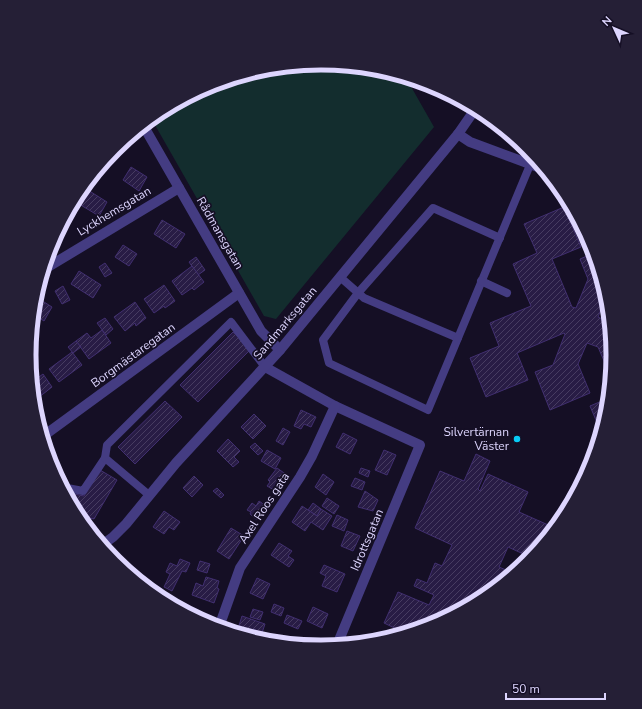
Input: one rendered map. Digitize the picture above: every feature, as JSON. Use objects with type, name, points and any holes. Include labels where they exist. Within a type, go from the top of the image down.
[{"type":"street","name":"Sandmarksgatan","points":[[107,542],[113,537],[176,463],[280,350],[458,134],[472,113]]},
{"type":"street","name":"Rådmansgatan","points":[[146,130],[261,331],[280,350]]},
{"type":"street","points":[[458,134],[470,142],[531,162]]},
{"type":"street","name":"Lyckhemsgatan","points":[[50,266],[179,188]]},
{"type":"street","name":"Borgmästaregatan","points":[[47,433],[239,293]]},
{"type":"street","points":[[265,367],[335,406]]},
{"type":"street","name":"Idrottsgatan","points":[[335,406],[420,445],[339,639]]},
{"type":"street","name":"Axel Roos gata","points":[[221,621],[240,568],[300,477],[312,456],[335,406]]},
{"type":"lane","points":[[500,238],[432,208],[358,293],[323,340],[329,363],[428,410],[533,164]]},
{"type":"lane","points":[[340,277],[364,298],[458,338]]},
{"type":"lane","points":[[482,281],[507,293]]},
{"type":"lane","points":[[69,488],[83,491],[104,458],[107,445],[231,322],[265,367]]},
{"type":"lane","points":[[104,458],[149,495]]},
{"type":"green space","points":[[302,70],[340,70],[377,75],[409,84],[434,127],[276,319],[264,316],[154,124],[179,108],[212,91],[247,79],[284,72]]},
{"type":"building","points":[[131,167],[147,177],[139,191],[123,180]]},
{"type":"building","points":[[88,190],[107,202],[99,216],[79,204]]},
{"type":"building","points":[[564,207],[581,247],[552,259],[572,307],[576,308],[588,279],[580,259],[588,256],[602,307],[598,317],[604,320],[605,364],[598,347],[587,343],[578,364],[590,393],[550,410],[535,372],[553,365],[565,334],[564,333],[517,353],[528,380],[486,397],[470,358],[499,346],[490,323],[531,306],[513,264],[537,253],[524,224]]},
{"type":"building","points":[[162,220],[185,234],[176,248],[154,234]]},
{"type":"building","points":[[123,245],[137,254],[129,266],[115,257]]},
{"type":"building","points":[[196,257],[205,270],[198,275],[189,262]]},
{"type":"building","points":[[105,263],[112,273],[105,277],[99,267]]},
{"type":"building","points":[[192,266],[204,282],[194,290],[192,288],[182,295],[172,281]]},
{"type":"building","points":[[79,271],[101,285],[93,298],[71,284]]},
{"type":"building","points":[[164,285],[175,301],[154,313],[144,299]]},
{"type":"building","points":[[63,286],[70,300],[62,304],[55,291]]},
{"type":"building","points":[[41,300],[52,307],[44,321],[38,317]]},
{"type":"building","points":[[135,302],[146,318],[136,326],[135,323],[125,331],[114,317]]},
{"type":"building","points":[[105,318],[113,329],[106,335],[97,323]]},
{"type":"building","points":[[102,330],[111,343],[89,359],[76,341],[87,333],[91,338]]},
{"type":"building","points":[[233,332],[251,349],[198,402],[180,385]]},
{"type":"building","points":[[76,341],[81,347],[73,353],[68,347]]},
{"type":"building","points":[[72,352],[82,365],[59,382],[49,369]]},
{"type":"building","points":[[43,374],[52,387],[39,397],[38,392],[37,378]]},
{"type":"building","points":[[165,401],[182,417],[135,464],[118,447]]},
{"type":"building","points":[[603,401],[597,423],[590,406]]},
{"type":"building","points":[[301,410],[316,417],[311,427],[304,424],[301,429],[294,426]]},
{"type":"building","points":[[254,414],[266,426],[253,439],[241,427]]},
{"type":"building","points":[[283,428],[290,432],[283,445],[276,441]]},
{"type":"building","points":[[343,433],[357,440],[350,454],[336,447]]},
{"type":"building","points":[[228,439],[240,451],[234,457],[239,462],[233,467],[217,451]]},
{"type":"building","points":[[255,443],[263,451],[258,455],[250,447]]},
{"type":"building","points":[[267,450],[281,458],[275,469],[261,461]]},
{"type":"building","points":[[384,450],[396,455],[387,475],[375,470]]},
{"type":"building","points":[[476,454],[490,461],[478,489],[480,491],[488,474],[528,492],[519,512],[549,525],[524,554],[508,547],[499,567],[507,570],[463,601],[430,618],[397,629],[384,623],[398,592],[429,605],[434,595],[414,586],[417,579],[427,583],[435,563],[442,566],[452,545],[415,528],[440,471],[464,481]]},
{"type":"building","points":[[277,468],[287,475],[274,490],[267,486],[270,482],[268,480]]},
{"type":"building","points":[[361,468],[370,471],[368,477],[359,473]]},
{"type":"building","points":[[100,470],[117,480],[94,519],[87,517],[72,493],[84,496]]},
{"type":"building","points":[[323,474],[334,482],[326,495],[315,487]]},
{"type":"building","points":[[194,476],[203,485],[192,497],[183,488]]},
{"type":"building","points":[[355,478],[365,482],[362,490],[351,486]]},
{"type":"building","points":[[217,488],[224,495],[221,498],[213,491]]},
{"type":"building","points":[[365,491],[378,500],[373,511],[358,507]]},
{"type":"building","points":[[327,498],[339,506],[334,514],[322,506]]},
{"type":"building","points":[[259,501],[266,506],[257,520],[250,514],[251,512],[247,510],[252,503],[256,506]]},
{"type":"building","points":[[313,503],[321,509],[317,516],[308,510]]},
{"type":"building","points":[[302,506],[317,516],[321,509],[332,516],[323,530],[311,522],[305,531],[292,522]]},
{"type":"building","points":[[164,511],[180,522],[174,530],[169,527],[164,534],[153,527]]},
{"type":"building","points":[[337,515],[348,520],[344,531],[332,526]]},
{"type":"building","points":[[231,528],[244,536],[229,559],[217,551]]},
{"type":"building","points":[[347,531],[360,536],[353,551],[341,546]]},
{"type":"building","points":[[279,543],[292,551],[288,556],[294,560],[289,567],[271,555]]},
{"type":"building","points":[[180,559],[190,563],[186,572],[182,571],[172,591],[164,587],[170,574],[166,572],[170,563],[177,566]]},
{"type":"building","points":[[200,561],[210,564],[207,573],[197,570]]},
{"type":"building","points":[[324,565],[345,574],[337,592],[322,586],[326,576],[320,573]]},
{"type":"building","points":[[206,577],[219,581],[217,588],[219,589],[214,603],[192,595],[196,583],[203,586]]},
{"type":"building","points":[[257,578],[270,584],[263,599],[250,593]]},
{"type":"building","points":[[274,604],[284,608],[281,616],[271,612]]},
{"type":"building","points":[[313,607],[328,614],[322,628],[307,621]]},
{"type":"building","points":[[253,609],[263,612],[260,620],[250,617]]},
{"type":"building","points":[[287,615],[302,621],[298,629],[284,623]]},
{"type":"building","points":[[242,616],[265,624],[262,633],[253,629],[252,631],[239,627]]},
{"type":"place","name":"Silvertärnan Väster","points":[[517,439]]}]
